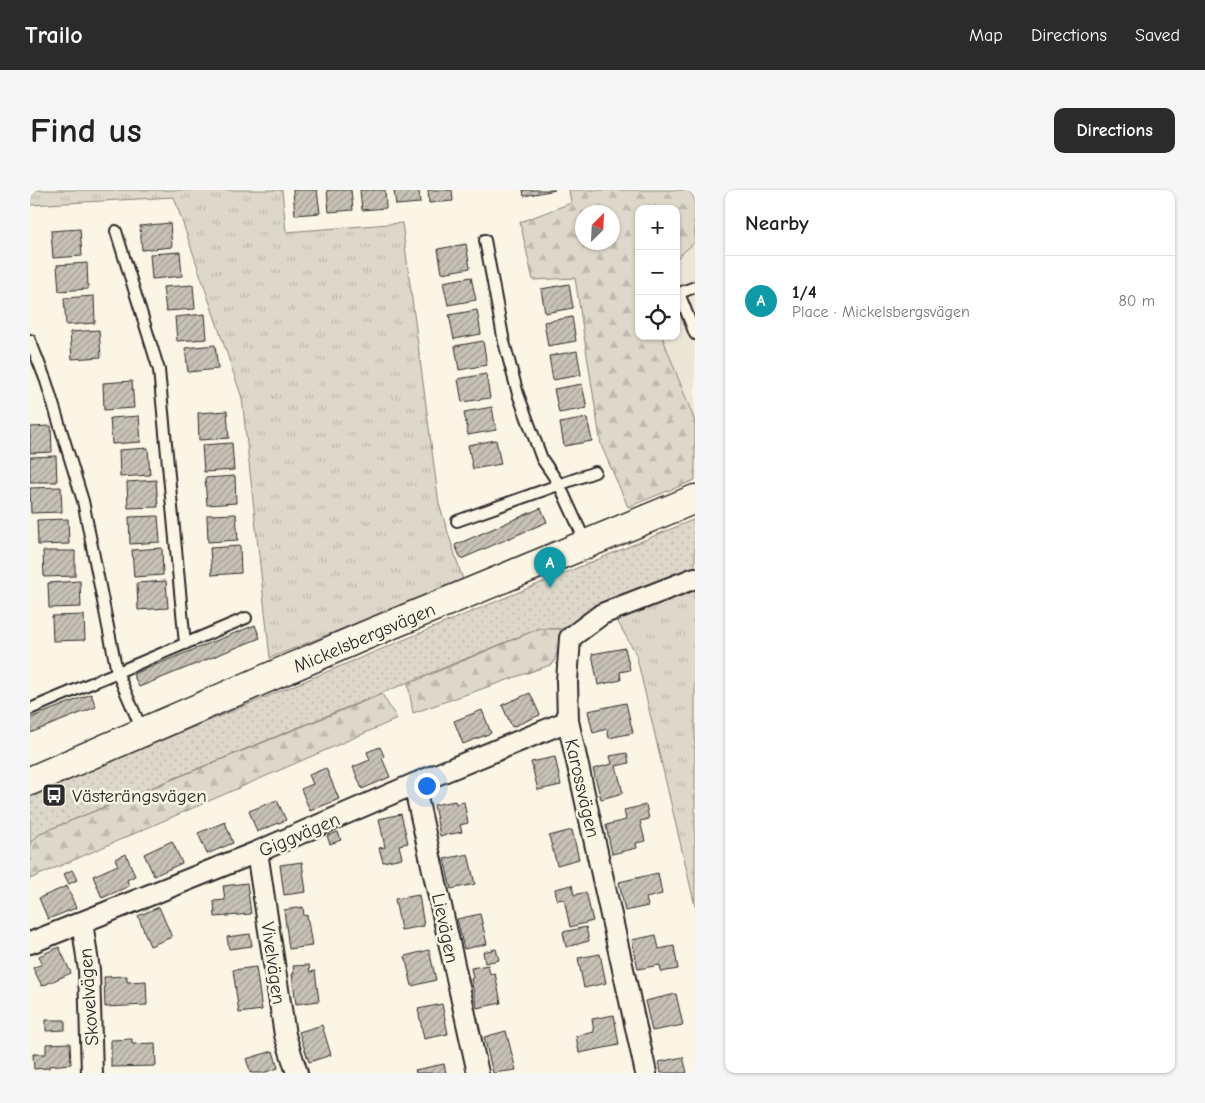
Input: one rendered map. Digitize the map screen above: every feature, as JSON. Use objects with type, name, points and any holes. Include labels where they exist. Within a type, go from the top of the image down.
[{"type":"main road","name":"Mickelsbergsvägen","points":[[30,781],[435,606],[695,499]]},
{"type":"street","name":"Karossvägen","points":[[646,1073],[568,721],[567,681],[570,638],[602,614],[695,578]]},
{"type":"street","name":"Giggvägen","points":[[30,944],[257,852],[414,784],[568,721]]},
{"type":"street","name":"Lievägen","points":[[414,784],[478,1073]]},
{"type":"street","name":"Vivelvägen","points":[[257,852],[285,1035],[297,1073]]},
{"type":"street","name":"Skovelvägen","points":[[82,922],[89,970],[92,1073]]},
{"type":"lane","points":[[116,231],[159,370],[185,644]]},
{"type":"lane","points":[[485,240],[504,342],[518,394],[542,459],[559,484],[586,544]]},
{"type":"lane","points":[[695,287],[679,293],[695,334]]},
{"type":"lane","points":[[30,340],[46,381],[83,500],[117,672],[143,731]]},
{"type":"lane","points":[[457,521],[595,472]]},
{"type":"lane","points":[[30,708],[246,618]]},
{"type":"shaded area","points":[[695,242],[695,422],[664,340],[680,340],[680,255]]},
{"type":"green space","points":[[30,190],[282,190],[286,232],[402,223],[439,504],[463,580],[270,658],[242,398],[174,197],[30,205]]},
{"type":"green space","points":[[569,190],[688,190],[695,198],[695,242],[680,255],[680,205],[635,205],[635,340],[664,340],[695,422],[695,480],[628,507],[601,445],[575,278],[533,280],[520,222],[571,203]]},
{"type":"green space","points":[[695,519],[695,575],[593,606],[565,629],[538,629],[41,833],[30,843],[30,795]]},
{"type":"green space","points":[[695,591],[695,906],[636,654],[616,619]]},
{"type":"green space","points":[[538,629],[565,629],[553,664],[413,713],[408,684]]},
{"type":"green space","points":[[382,694],[397,719],[30,879],[30,843],[41,833]]},
{"type":"building","points":[[293,190],[317,190],[320,213],[295,215]]},
{"type":"building","points":[[327,190],[351,190],[353,210],[329,212]]},
{"type":"building","points":[[360,190],[385,190],[386,208],[362,210]]},
{"type":"building","points":[[394,190],[419,190],[420,203],[396,205]]},
{"type":"building","points":[[428,190],[452,190],[453,201],[429,203]]},
{"type":"building","points":[[523,190],[555,190],[524,196]]},
{"type":"building","points":[[170,223],[172,247],[142,250],[140,226]]},
{"type":"building","points":[[80,229],[82,256],[53,258],[51,231]]},
{"type":"building","points":[[466,244],[470,268],[442,273],[438,249]]},
{"type":"building","points":[[180,252],[182,276],[152,279],[150,254]]},
{"type":"building","points":[[87,263],[88,289],[59,291],[57,265]]},
{"type":"building","points":[[471,277],[476,300],[448,305],[443,282]]},
{"type":"building","points":[[569,284],[573,308],[545,313],[541,289]]},
{"type":"building","points":[[193,285],[195,309],[166,311],[163,287]]},
{"type":"building","points":[[94,296],[95,323],[66,325],[64,298]]},
{"type":"building","points":[[477,310],[481,334],[454,339],[449,315]]},
{"type":"building","points":[[205,314],[207,339],[177,341],[175,317]]},
{"type":"building","points":[[572,317],[576,341],[548,346],[544,322]]},
{"type":"building","points":[[99,330],[101,357],[72,359],[70,332]]},
{"type":"building","points":[[483,341],[487,365],[459,370],[455,346]]},
{"type":"building","points":[[215,345],[218,369],[188,372],[185,348]]},
{"type":"building","points":[[577,351],[581,375],[553,380],[549,356]]},
{"type":"building","points":[[486,374],[490,398],[462,402],[458,379]]},
{"type":"building","points":[[132,381],[134,408],[104,410],[103,383]]},
{"type":"building","points":[[582,384],[587,408],[559,413],[554,389]]},
{"type":"building","points":[[492,407],[496,430],[468,435],[464,412]]},
{"type":"building","points":[[227,411],[229,438],[199,440],[198,413]]},
{"type":"building","points":[[139,416],[141,442],[112,444],[110,418]]},
{"type":"building","points":[[587,418],[592,441],[564,446],[560,423]]},
{"type":"building","points":[[51,426],[52,452],[30,453],[30,427]]},
{"type":"building","points":[[496,440],[501,464],[473,469],[468,445]]},
{"type":"building","points":[[232,443],[234,470],[204,472],[202,445]]},
{"type":"building","points":[[148,448],[150,475],[120,477],[119,450]]},
{"type":"building","points":[[56,456],[57,482],[30,482],[30,457]]},
{"type":"building","points":[[235,476],[236,503],[207,505],[205,478]]},
{"type":"building","points":[[156,480],[158,507],[128,508],[127,482]]},
{"type":"building","points":[[61,487],[62,512],[31,513],[30,488]]},
{"type":"building","points":[[541,508],[547,522],[461,559],[455,545]]},
{"type":"building","points":[[236,514],[238,540],[208,542],[207,515]]},
{"type":"building","points":[[158,516],[160,542],[130,544],[129,517]]},
{"type":"building","points":[[68,519],[69,544],[38,545],[37,520]]},
{"type":"building","points":[[240,546],[241,573],[212,575],[210,548]]},
{"type":"building","points":[[162,548],[163,575],[134,577],[132,550]]},
{"type":"building","points":[[43,551],[75,551],[75,576],[44,577]]},
{"type":"building","points":[[80,581],[81,607],[49,608],[48,583]]},
{"type":"building","points":[[166,581],[168,608],[138,610],[137,583]]},
{"type":"building","points":[[84,615],[85,640],[53,641],[52,616]]},
{"type":"building","points":[[255,625],[260,638],[139,687],[133,674]]},
{"type":"building","points":[[625,648],[630,670],[620,672],[621,680],[598,685],[592,654]]},
{"type":"building","points":[[530,693],[540,715],[512,727],[502,705]]},
{"type":"building","points":[[91,694],[96,707],[30,733],[30,718]]},
{"type":"building","points":[[626,703],[633,733],[609,738],[607,729],[593,733],[588,711]]},
{"type":"building","points":[[482,710],[491,733],[463,744],[454,721]]},
{"type":"building","points":[[380,747],[384,756],[382,758],[390,777],[362,789],[353,767],[370,760],[367,752]]},
{"type":"building","points":[[627,753],[629,763],[616,766],[623,793],[601,799],[593,769],[612,764],[610,756]]},
{"type":"building","points":[[555,757],[561,785],[538,790],[531,762]]},
{"type":"building","points":[[326,768],[339,799],[310,811],[301,789],[313,784],[309,775]]},
{"type":"building","points":[[277,800],[286,820],[257,832],[249,811]]},
{"type":"building","points":[[455,801],[456,804],[464,802],[468,823],[460,825],[462,832],[440,836],[434,805]]},
{"type":"building","points":[[646,805],[649,819],[640,821],[645,841],[636,843],[637,848],[612,854],[606,825],[626,820],[624,810]]},
{"type":"building","points":[[401,814],[408,843],[399,845],[402,858],[383,862],[379,848],[385,847],[379,819]]},
{"type":"building","points":[[225,822],[233,843],[207,854],[198,833]]},
{"type":"building","points":[[572,830],[579,859],[557,865],[549,836]]},
{"type":"building","points":[[338,832],[341,840],[330,844],[327,836]]},
{"type":"building","points":[[172,841],[182,863],[154,876],[144,854]]},
{"type":"building","points":[[126,854],[135,876],[127,880],[129,886],[102,898],[93,876],[118,865],[115,859]]},
{"type":"building","points":[[468,854],[475,884],[451,889],[444,859]]},
{"type":"building","points":[[302,862],[306,892],[284,895],[280,865]]},
{"type":"building","points":[[72,870],[77,880],[69,884],[64,874]]},
{"type":"building","points":[[658,873],[662,894],[646,898],[648,906],[625,911],[619,882]]},
{"type":"building","points":[[247,883],[251,914],[215,917],[214,901],[225,900],[223,886]]},
{"type":"building","points":[[572,885],[574,895],[586,892],[593,921],[570,927],[564,899],[557,900],[555,889]]},
{"type":"building","points":[[67,886],[76,908],[48,919],[39,898]]},
{"type":"building","points":[[419,895],[424,926],[401,930],[395,899]]},
{"type":"building","points":[[159,907],[172,937],[150,946],[138,916]]},
{"type":"building","points":[[303,907],[304,916],[307,915],[312,946],[289,949],[284,910]]},
{"type":"building","points":[[480,914],[487,944],[464,949],[457,919]]},
{"type":"building","points":[[586,927],[589,941],[566,947],[563,932]]},
{"type":"building","points":[[250,934],[252,946],[229,949],[227,937]]},
{"type":"building","points":[[656,935],[659,949],[674,946],[678,969],[661,972],[660,965],[638,969],[632,940]]},
{"type":"building","points":[[59,947],[71,973],[42,986],[33,968],[42,964],[39,956]]},
{"type":"building","points":[[496,949],[499,960],[485,963],[483,952]]},
{"type":"building","points":[[429,950],[436,980],[412,986],[405,956]]},
{"type":"building","points":[[600,954],[606,983],[584,988],[578,958]]},
{"type":"building","points":[[309,965],[310,972],[315,971],[319,1001],[296,1004],[292,974],[294,974],[293,966]]},
{"type":"building","points":[[488,965],[490,974],[495,973],[501,1003],[477,1008],[471,979],[473,978],[471,968]]},
{"type":"building","points":[[256,967],[262,1010],[239,1013],[233,970]]},
{"type":"building","points":[[127,976],[127,982],[146,981],[147,1005],[105,1007],[104,977]]},
{"type":"building","points":[[676,994],[683,1025],[652,1031],[645,1001]]},
{"type":"building","points":[[442,1004],[448,1034],[424,1039],[418,1009]]},
{"type":"building","points":[[614,1015],[619,1045],[579,1053],[576,1036],[594,1032],[592,1019]]},
{"type":"building","points":[[46,1020],[65,1020],[65,1030],[46,1031]]},
{"type":"building","points":[[322,1025],[331,1055],[309,1062],[299,1032]]},
{"type":"building","points":[[506,1031],[516,1070],[493,1073],[484,1037]]},
{"type":"building","points":[[132,1039],[132,1044],[155,1043],[156,1066],[111,1067],[111,1040]]},
{"type":"building","points":[[70,1043],[71,1064],[34,1069],[33,1054],[46,1054],[46,1044]]},
{"type":"building","points":[[273,1051],[278,1068],[263,1073],[251,1073],[246,1059]]},
{"type":"building","points":[[683,1057],[687,1073],[661,1073],[659,1062]]},
{"type":"building","points":[[444,1064],[446,1073],[416,1073],[415,1070]]},
{"type":"place","name":"1/4","points":[[550,588]]},
{"type":"place","name":"Västerängsvägen","points":[[54,795]]}]
